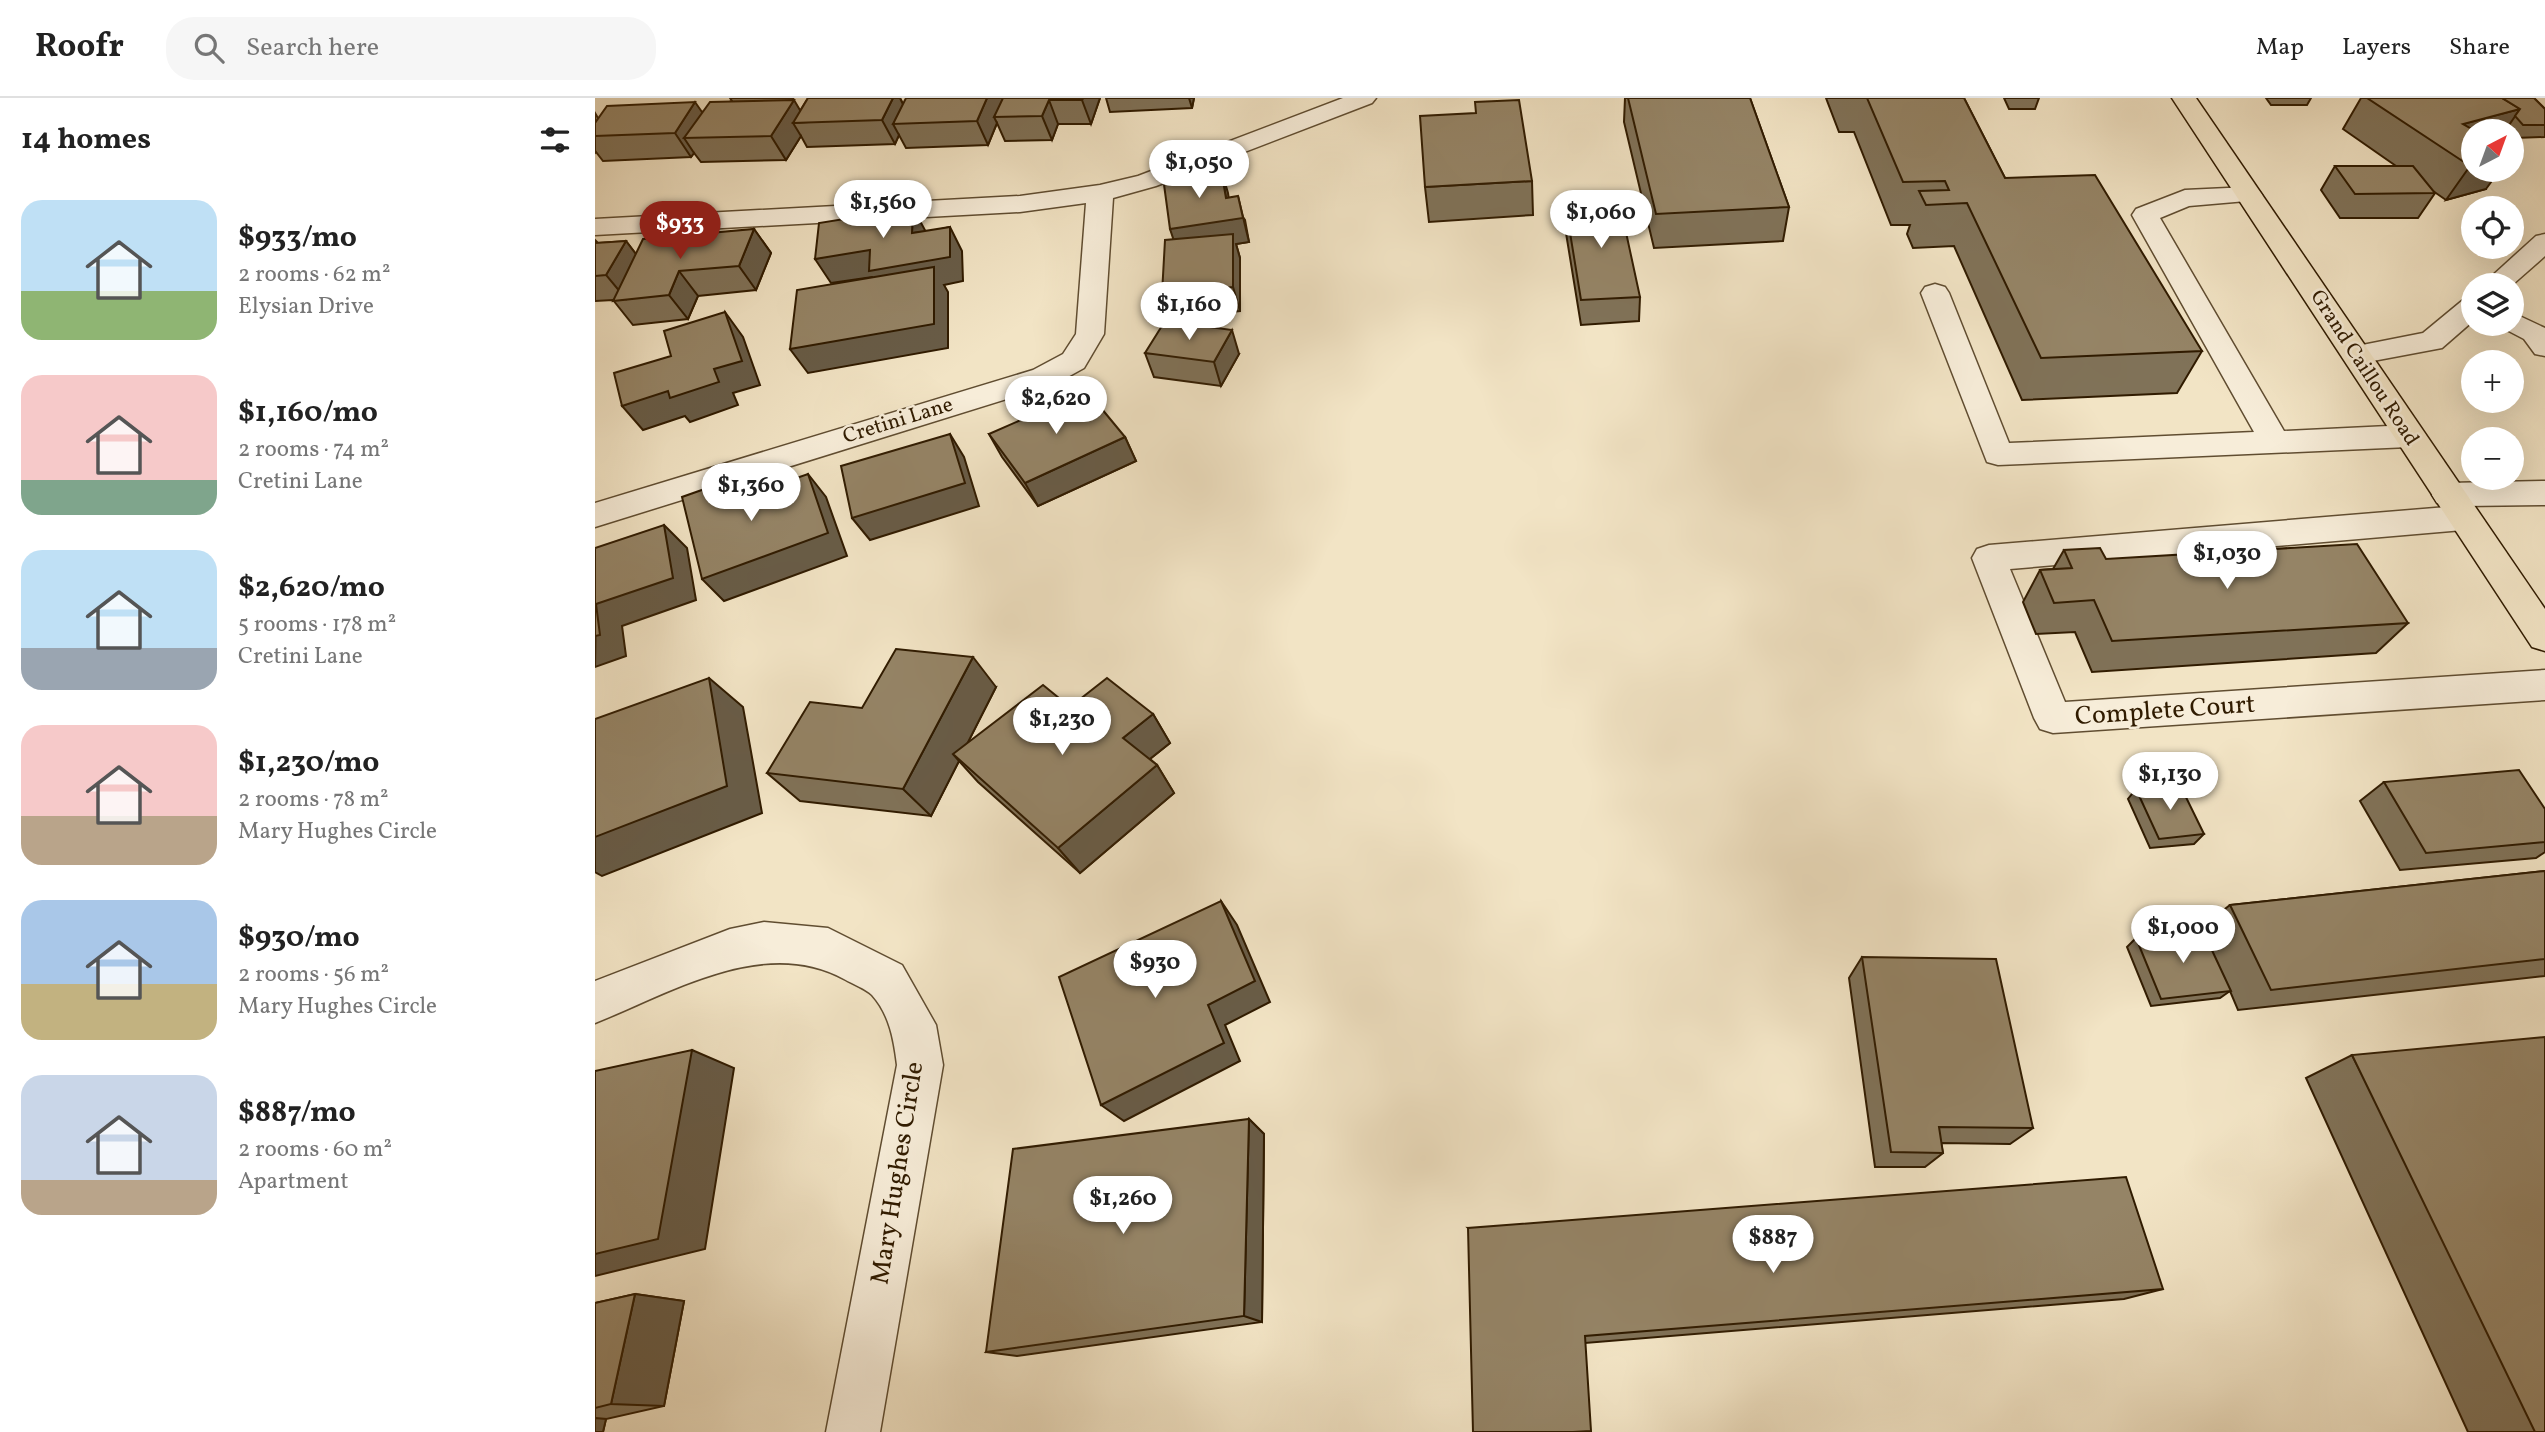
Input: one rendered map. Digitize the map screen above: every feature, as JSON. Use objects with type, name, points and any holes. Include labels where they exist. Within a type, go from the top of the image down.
[{"type":"main road","name":"Grand Caillou Road","points":[[2184,98],[2357,355],[2455,507],[2535,606],[2545,637]]},
{"type":"street","points":[[595,227],[1020,204],[1100,193],[1147,181],[1364,98]]},
{"type":"street","name":"Cretini Lane","points":[[595,515],[1044,377],[1064,368],[1074,361],[1090,334],[1100,193]]},
{"type":"street","points":[[2249,195],[2185,198],[2145,215],[2275,442]]},
{"type":"street","points":[[2510,273],[2545,242]]},
{"type":"street","points":[[1935,293],[1998,454],[2409,436]]},
{"type":"street","points":[[2357,355],[2433,341],[2461,316]]},
{"type":"street","points":[[2524,328],[2534,334],[2545,347]]},
{"type":"street","points":[[2455,507],[2545,493]]},
{"type":"street","name":"Complete Court","points":[[2455,507],[1989,558],[2053,718],[2545,685]]},
{"type":"street","name":"Mary Hughes Circle","points":[[595,1002],[730,949],[764,942],[828,948],[887,979],[908,1013],[914,1024],[921,1065],[853,1432]]},
{"type":"building","points":[[808,98],[893,98],[882,120],[793,123]]},
{"type":"building","points":[[906,98],[987,98],[977,121],[893,124]]},
{"type":"building","points":[[1003,98],[1083,98],[1049,100],[1042,116],[994,117]]},
{"type":"building","points":[[1628,98],[1750,98],[1789,207],[1656,214]]},
{"type":"building","points":[[1867,98],[1964,98],[2005,178],[2095,175],[2202,351],[2041,358],[1967,203],[1926,205],[1919,191],[1949,190],[1945,181],[1903,182]]},
{"type":"building","points":[[2367,98],[2502,98],[2520,109],[2482,119],[2461,119],[2461,160]]},
{"type":"building","points":[[2502,98],[2534,98],[2545,109],[2545,125],[2524,125],[2524,119],[2515,116],[2520,109]]},
{"type":"building","points":[[794,100],[771,136],[684,138],[710,102]]},
{"type":"building","points":[[1519,100],[1532,181],[1425,187],[1420,116],[1476,113],[1475,102]]},
{"type":"building","points":[[695,102],[675,133],[595,136],[595,123],[607,106]]},
{"type":"building","points":[[2335,166],[2413,166],[2435,193],[2355,194]]},
{"type":"building","points":[[1221,169],[1226,198],[1238,196],[1243,218],[1170,229],[1163,177]]},
{"type":"building","points":[[1619,200],[1640,297],[1581,300],[1565,202]]},
{"type":"building","points":[[913,208],[912,233],[950,227],[950,257],[869,271],[870,250],[815,259],[819,223]]},
{"type":"building","points":[[754,229],[739,266],[679,271],[669,295],[613,301],[643,239]]},
{"type":"building","points":[[1233,234],[1233,287],[1162,294],[1165,240]]},
{"type":"building","points":[[626,241],[606,275],[595,276],[595,243]]},
{"type":"building","points":[[934,267],[934,324],[790,349],[797,290]]},
{"type":"building","points":[[725,312],[742,361],[714,369],[719,382],[670,398],[668,391],[622,406],[614,373],[671,356],[664,331]]},
{"type":"building","points":[[1165,321],[1232,330],[1214,362],[1145,353]]},
{"type":"building","points":[[1087,391],[1125,437],[1025,483],[989,434]]},
{"type":"building","points":[[950,434],[965,483],[852,518],[841,466]]},
{"type":"building","points":[[808,474],[828,533],[702,579],[682,497],[730,480],[736,499]]},
{"type":"building","points":[[664,525],[673,578],[596,604],[600,635],[595,636],[595,548]]},
{"type":"building","points":[[2357,544],[2408,623],[2112,641],[2094,600],[2054,603],[2040,570],[2072,568],[2064,550],[2100,548],[2106,559]]},
{"type":"building","points":[[896,649],[973,657],[903,789],[767,773],[810,702],[862,708]]},
{"type":"building","points":[[709,678],[727,786],[595,837],[595,719]]},
{"type":"building","points":[[1107,678],[1153,714],[1123,738],[1157,765],[1058,848],[953,754],[1043,685],[1070,707]]},
{"type":"building","points":[[2519,770],[2545,809],[2545,842],[2426,853],[2384,782]]},
{"type":"building","points":[[2180,785],[2204,834],[2159,839],[2136,789]]},
{"type":"building","points":[[2545,871],[2545,959],[2271,990],[2230,905]]},
{"type":"building","points":[[1221,901],[1255,981],[1208,1005],[1224,1043],[1101,1105],[1059,977]]},
{"type":"building","points":[[2203,931],[2231,991],[2161,999],[2136,938]]},
{"type":"building","points":[[1862,957],[1996,959],[2033,1128],[1939,1127],[1943,1153],[1891,1152]]},
{"type":"building","points":[[2545,1037],[2545,1432],[2535,1432],[2352,1055]]},
{"type":"building","points":[[692,1050],[658,1239],[595,1254],[595,1071]]},
{"type":"building","points":[[1249,1119],[1244,1316],[986,1352],[1013,1149]]},
{"type":"building","points":[[2126,1177],[2163,1289],[1585,1336],[1591,1431],[1473,1432],[1468,1228]]},
{"type":"building","points":[[635,1294],[611,1404],[595,1408],[595,1303]]}]
